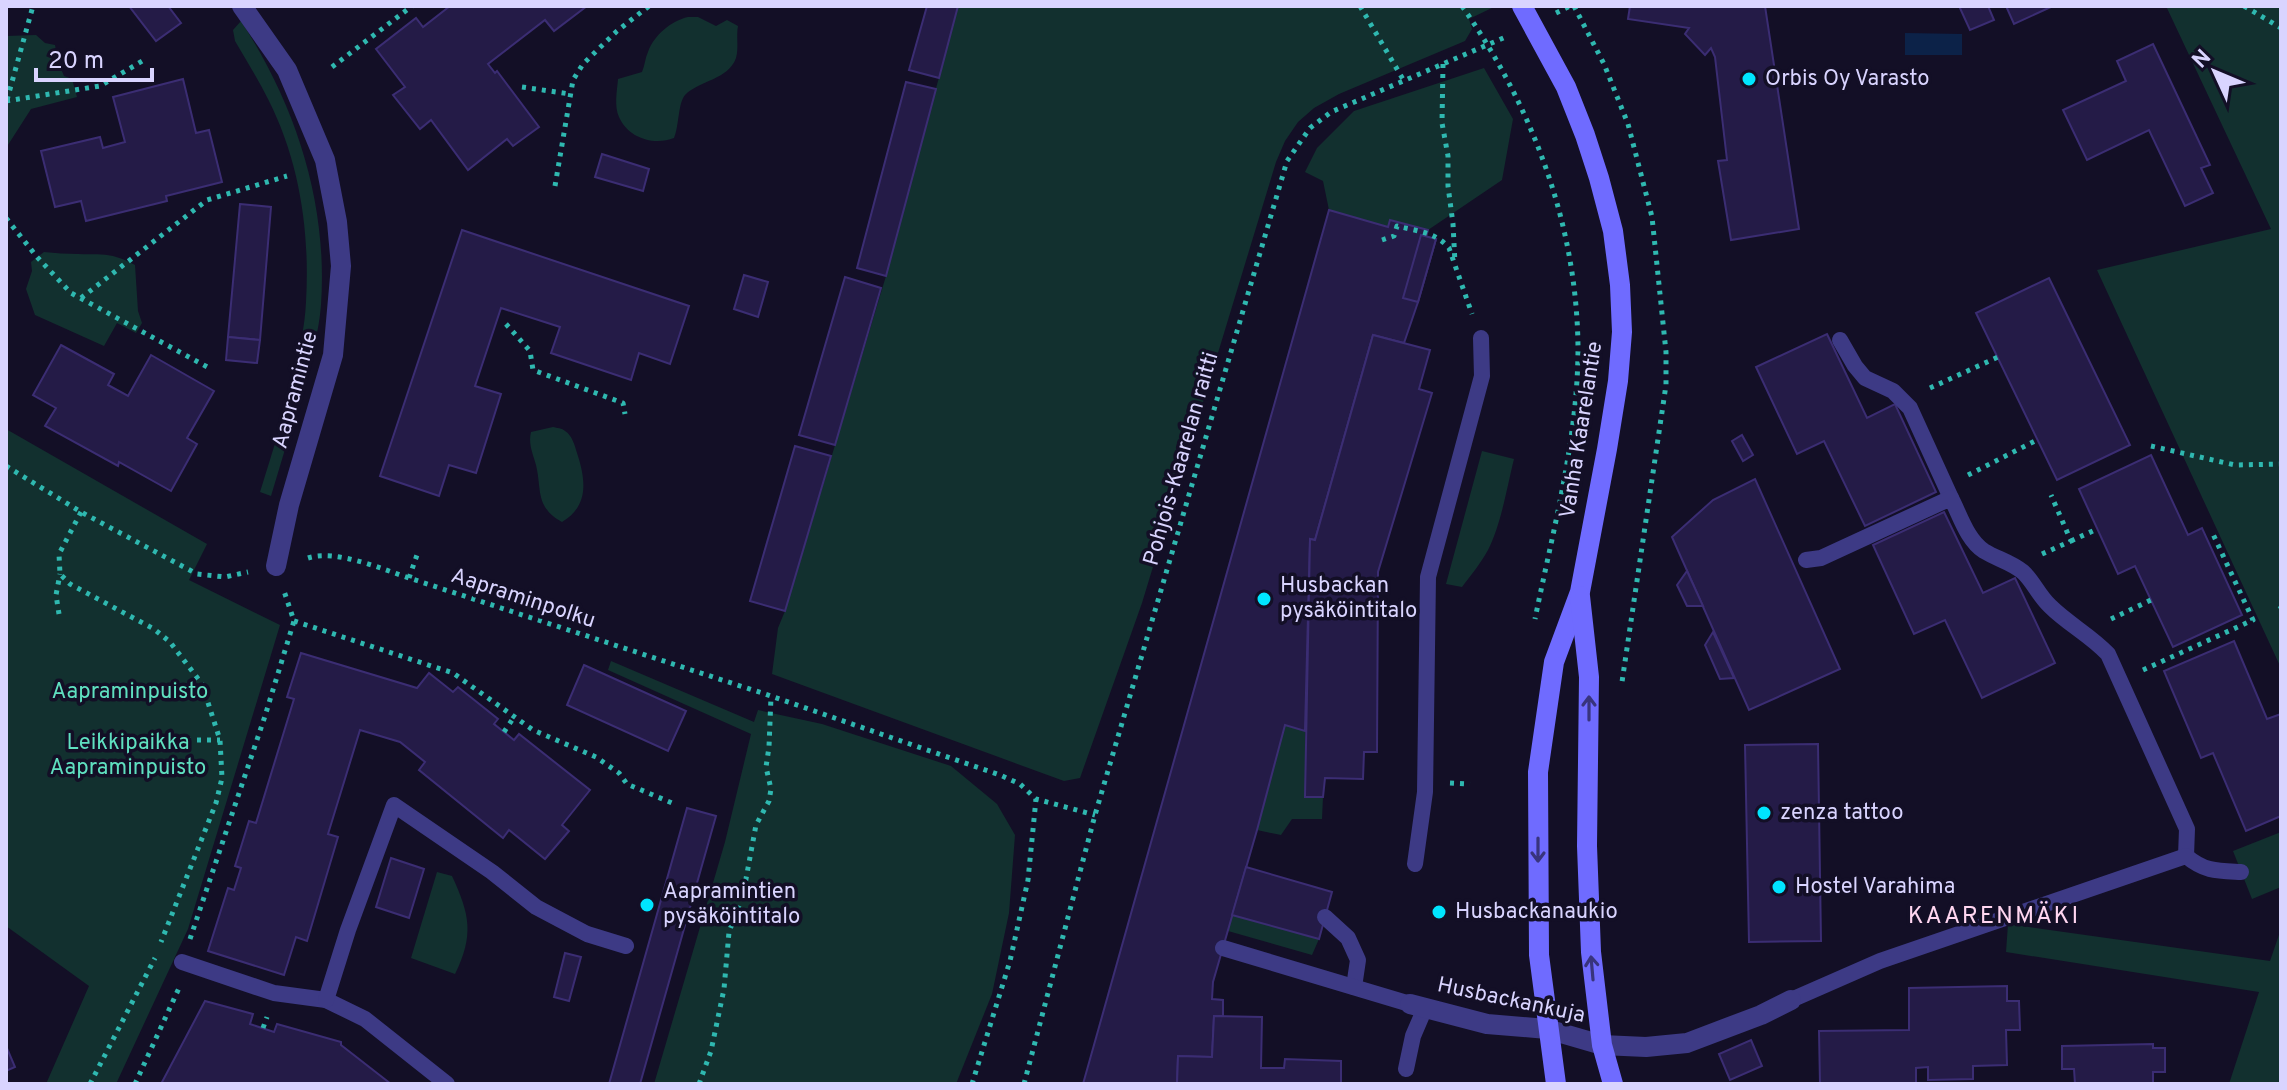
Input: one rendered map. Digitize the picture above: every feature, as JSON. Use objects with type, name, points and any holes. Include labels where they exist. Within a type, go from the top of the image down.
[{"type":"main road","name":"Vanha Kaarelantie","points":[[1522,6],[1566,87],[1585,135],[1613,231],[1622,332],[1618,381],[1580,592],[1554,662],[1538,772],[1539,955],[1556,1084]]},
{"type":"main road","name":"Vanha Kaarelantie","points":[[1580,592],[1589,677],[1587,846],[1591,952],[1602,1045],[1613,1084]]},
{"type":"street","name":"Aapramintie","points":[[242,6],[287,70],[325,160],[337,222],[341,266],[333,355],[290,501],[276,566]]},
{"type":"street","name":"Husbackankuja","points":[[1417,1006],[1487,1024],[1547,1029],[1602,1045],[1646,1047],[1687,1043],[1791,1000]]},
{"type":"lane","points":[[1415,864],[1425,792],[1428,577],[1482,376],[1481,338]]},
{"type":"lane","points":[[1840,340],[1865,378],[1893,391],[1910,408],[1971,539],[1982,550],[2016,566],[2047,605],[2093,638],[2108,654],[2187,829],[2186,856]]},
{"type":"lane","points":[[1806,560],[1821,558],[1951,498]]},
{"type":"lane","points":[[326,1000],[394,805],[492,872],[536,907],[587,934],[626,946]]},
{"type":"lane","points":[[2186,856],[2212,870],[2241,872]]},
{"type":"lane","points":[[1791,1000],[1880,961],[2186,856]]},
{"type":"lane","points":[[1325,917],[1348,938],[1358,960],[1354,987]]},
{"type":"lane","points":[[1223,948],[1417,1006],[1406,1069]]},
{"type":"lane","points":[[182,962],[274,993],[326,1000],[365,1019],[447,1084]]},
{"type":"path","points":[[33,6],[7,100],[100,86],[144,60]]},
{"type":"path","points":[[332,67],[412,6]]},
{"type":"path","points":[[555,186],[573,80],[583,64],[649,6]]},
{"type":"path","points":[[1360,6],[1404,81]]},
{"type":"path","points":[[1462,6],[1489,44],[1524,111],[1551,182],[1574,280],[1578,349],[1574,410],[1533,629]]},
{"type":"path","name":"Pohjois-Kaarelan raitti","points":[[1024,1084],[1095,815],[1287,161],[1310,128],[1331,112],[1570,6]]},
{"type":"path","points":[[2244,6],[2281,28]]},
{"type":"path","points":[[1443,64],[1442,123],[1448,156],[1455,263]]},
{"type":"path","points":[[522,87],[570,94]]},
{"type":"path","points":[[81,298],[207,200],[287,176]]},
{"type":"path","points":[[6,218],[71,293],[211,369]]},
{"type":"path","points":[[1382,240],[1394,236],[1397,226],[1427,233],[1442,241],[1449,248],[1481,338]]},
{"type":"path","points":[[506,324],[530,351],[533,370],[623,403],[625,414]]},
{"type":"path","points":[[1919,393],[1998,357]]},
{"type":"path","points":[[1974,473],[2037,440]]},
{"type":"path","points":[[2151,446],[2235,465],[2281,464]]},
{"type":"path","name":"Aapraminpolku","points":[[6,466],[81,512],[197,574],[225,577],[317,555],[357,561],[1000,775],[1020,784],[1036,799],[1095,815]]},
{"type":"path","points":[[2051,495],[2071,541]]},
{"type":"path","points":[[59,614],[56,595],[60,574],[59,554],[81,512]]},
{"type":"path","points":[[1635,520],[1644,521]]},
{"type":"path","points":[[2016,566],[2097,529]]},
{"type":"path","points":[[2121,680],[2253,620],[2212,532]]},
{"type":"path","points":[[409,578],[418,552]]},
{"type":"path","points":[[135,1084],[178,993],[182,962],[294,621],[276,566]]},
{"type":"path","points":[[60,574],[70,584],[154,629],[170,642],[202,684],[220,740],[222,778],[216,803],[156,956],[90,1084]]},
{"type":"path","points":[[2111,619],[2151,600]]},
{"type":"path","points":[[294,621],[453,673],[533,730],[596,757],[619,773],[627,784],[672,803]]},
{"type":"path","points":[[699,1084],[711,1051],[724,989],[729,932],[743,895],[756,825],[769,801],[771,789],[766,767],[771,697]]},
{"type":"path","points":[[504,732],[514,717]]},
{"type":"path","points":[[187,740],[220,740]]},
{"type":"path","points":[[972,1084],[1010,961],[1031,858],[1036,799]]},
{"type":"path","points":[[156,956],[182,962]]},
{"type":"green space","points":[[958,6],[1496,6],[1469,19],[1472,29],[1465,41],[1339,94],[1314,108],[1298,122],[1285,141],[1142,603],[1080,778],[1064,781],[772,674],[778,628],[886,276]]},
{"type":"green space","points":[[2166,6],[2281,6],[2281,668],[2097,270],[2271,229]]},
{"type":"green space","points":[[698,17],[716,26],[727,20],[738,26],[736,58],[727,71],[685,95],[674,138],[658,141],[642,138],[623,124],[617,113],[618,79],[642,72],[647,54],[659,35],[675,22]]},
{"type":"green space","points":[[241,21],[278,87],[304,157],[313,193],[322,267],[321,305],[305,383],[298,382],[295,375],[307,276],[300,198],[279,123],[235,41],[233,30]]},
{"type":"green space","points":[[36,35],[45,43],[55,45],[58,62],[64,76],[72,79],[77,97],[31,109],[6,148],[6,36]]},
{"type":"green space","points":[[1484,68],[1513,119],[1502,180],[1428,230],[1391,220],[1388,227],[1329,210],[1323,181],[1305,172],[1317,148],[1354,111]]},
{"type":"green space","points":[[44,252],[107,255],[135,265],[138,311],[142,323],[136,333],[117,323],[104,346],[35,315],[26,289],[32,271],[31,262]]},
{"type":"green space","points":[[290,415],[295,416],[271,496],[260,492],[282,421]]},
{"type":"green space","points":[[553,427],[564,430],[571,438],[583,482],[577,508],[562,522],[543,504],[530,445],[531,432]]},
{"type":"green space","name":"Aapraminpuisto","points":[[6,429],[207,544],[189,580],[280,625],[188,929],[116,1084],[46,1084],[89,986],[6,926]]},
{"type":"green space","points":[[1482,451],[1514,459],[1500,518],[1488,550],[1462,587],[1446,584]]},
{"type":"green space","points":[[611,661],[754,722],[758,710],[822,724],[951,766],[997,804],[1015,835],[1009,913],[992,994],[956,1084],[654,1084],[725,842],[751,734],[608,670]]},
{"type":"green space","points":[[1285,725],[1305,731],[1305,796],[1323,797],[1322,819],[1292,819],[1281,835],[1257,830]]},
{"type":"green space","points":[[2281,832],[2281,887],[2252,899],[2233,851]]},
{"type":"green space","points":[[437,872],[452,876],[466,914],[465,948],[455,974],[411,958]]},
{"type":"green space","points":[[1232,915],[1319,939],[1312,955],[1228,931]]},
{"type":"green space","points":[[2008,924],[2270,961],[2281,929],[2281,1084],[2229,1084],[2259,992],[2006,952]]},
{"type":"water","points":[[1905,33],[1962,34],[1962,55],[1905,55]]},
{"type":"building","points":[[129,6],[168,6],[181,23],[156,41]]},
{"type":"building","points":[[450,6],[587,6],[554,31],[545,20],[488,64],[495,73],[497,71],[539,127],[513,146],[507,139],[468,170],[431,120],[420,129],[393,95],[405,87],[376,49],[416,18],[423,27]]},
{"type":"building","points":[[927,6],[958,6],[939,78],[909,70]]},
{"type":"building","points":[[1630,6],[1765,6],[1799,229],[1731,240],[1718,161],[1727,160],[1715,57],[1711,48],[1705,55],[1685,34],[1689,28],[1628,19]]},
{"type":"building","points":[[1959,6],[1988,6],[1994,20],[1970,30]]},
{"type":"building","points":[[2006,6],[2053,6],[2014,24]]},
{"type":"building","points":[[2153,44],[2210,165],[2201,168],[2213,193],[2185,206],[2149,130],[2087,160],[2063,110],[2126,81],[2117,61]]},
{"type":"building","points":[[183,79],[196,133],[209,130],[222,182],[166,196],[167,201],[86,221],[81,201],[55,207],[41,151],[100,137],[103,148],[125,142],[113,97]]},
{"type":"building","points":[[906,82],[936,89],[886,276],[857,268]]},
{"type":"building","points":[[602,154],[649,169],[643,191],[595,177]]},
{"type":"building","points":[[240,204],[271,207],[260,340],[228,337]]},
{"type":"building","name":"Husbackan pysäköintitalo","points":[[1329,210],[1388,227],[1390,220],[1428,230],[1426,237],[1436,239],[1404,343],[1373,335],[1315,540],[1310,539],[1305,731],[1285,725],[1213,982],[1212,999],[1223,1000],[1223,1016],[1214,1016],[1212,1057],[1178,1056],[1177,1084],[1083,1084]]},
{"type":"building","points":[[462,230],[689,306],[670,364],[639,353],[631,380],[551,353],[560,327],[501,308],[475,386],[501,394],[476,473],[449,465],[439,496],[380,476]]},
{"type":"building","points":[[1421,235],[1436,239],[1418,302],[1403,298]]},
{"type":"building","points":[[744,275],[768,282],[758,317],[734,309]]},
{"type":"building","points":[[845,277],[881,288],[835,445],[799,435]]},
{"type":"building","points":[[2049,278],[2130,445],[2057,480],[1976,313]]},
{"type":"building","points":[[1827,334],[1867,418],[1895,404],[1936,492],[1865,526],[1824,441],[1797,454],[1756,367]]},
{"type":"building","points":[[1373,335],[1430,350],[1419,389],[1432,393],[1378,572],[1377,752],[1364,752],[1363,779],[1325,778],[1323,797],[1305,797],[1310,539],[1315,540]]},
{"type":"building","points":[[228,337],[260,340],[257,363],[226,360]]},
{"type":"building","points":[[61,345],[114,374],[108,385],[128,396],[151,355],[214,391],[187,438],[197,444],[171,491],[45,426],[56,408],[33,395]]},
{"type":"building","points":[[1742,435],[1753,455],[1743,461],[1732,441]]},
{"type":"building","points":[[795,446],[831,456],[785,611],[750,601]]},
{"type":"building","points":[[2151,455],[2188,535],[2202,528],[2242,615],[2173,647],[2135,566],[2118,574],[2079,489]]},
{"type":"building","points":[[1755,479],[1840,669],[1749,710],[1672,537],[1713,500]]},
{"type":"building","points":[[1944,512],[1983,593],[2015,578],[2055,663],[1982,698],[1945,620],[1914,634],[1873,545]]},
{"type":"building","points":[[1687,571],[1703,606],[1687,606],[1677,585]]},
{"type":"building","points":[[1713,632],[1734,678],[1720,679],[1705,645]]},
{"type":"building","points":[[2234,641],[2267,719],[2281,714],[2281,816],[2246,831],[2213,753],[2201,758],[2164,671]]},
{"type":"building","points":[[301,653],[417,688],[429,673],[453,692],[458,687],[498,719],[494,724],[514,740],[519,734],[590,790],[562,825],[569,831],[545,859],[509,830],[503,838],[419,770],[425,762],[400,742],[360,730],[328,834],[338,837],[307,941],[296,937],[284,975],[208,951],[228,888],[234,890],[241,868],[235,866],[249,821],[256,823],[294,699],[287,697]]},
{"type":"building","points":[[584,665],[686,711],[668,751],[567,705]]},
{"type":"building","points":[[1818,744],[1821,941],[1749,942],[1745,745]]},
{"type":"building","points":[[687,808],[716,816],[640,1084],[609,1084]]},
{"type":"building","points":[[391,858],[424,869],[409,918],[376,907]]},
{"type":"building","points":[[1246,867],[1332,892],[1319,939],[1232,915]]},
{"type":"building","points":[[565,953],[581,957],[569,1001],[554,997]]},
{"type":"building","points":[[2007,986],[2007,1001],[2019,1001],[2020,1030],[2006,1030],[2007,1065],[1973,1066],[1973,1079],[1928,1080],[1928,1067],[1916,1068],[1916,1084],[1820,1084],[1819,1031],[1909,1030],[1909,988]]},
{"type":"building","points":[[205,1001],[253,1014],[250,1024],[274,1032],[277,1024],[341,1042],[391,1084],[161,1084]]},
{"type":"building","points":[[1214,1016],[1262,1017],[1261,1068],[1284,1068],[1285,1059],[1341,1061],[1341,1084],[1177,1084],[1178,1056],[1212,1057]]},
{"type":"building","points":[[1751,1040],[1762,1066],[1730,1080],[1719,1054]]},
{"type":"building","points":[[2153,1044],[2153,1048],[2165,1048],[2165,1072],[2153,1072],[2153,1084],[2075,1084],[2074,1069],[2062,1069],[2062,1046]]},
{"type":"building","points":[[6,1046],[15,1067],[6,1071]]},
{"type":"place","name":"Orbis Oy Varasto","points":[[1749,79]]},
{"type":"place","name":"Husbackan pysäköintitalo","points":[[1264,599]]},
{"type":"place","name":"zenza tattoo","points":[[1764,813]]},
{"type":"place","name":"Hostel Varahima","points":[[1779,887]]},
{"type":"place","name":"Aapramintien pysäköintitalo","points":[[647,905]]},
{"type":"place","name":"Husbackanaukio","points":[[1439,912]]},
{"type":"district","name":"KAARENMÄKI","points":[[1994,917]]},
{"type":"park label","name":"Leikkipaikka Aapraminpuisto","points":[[128,756]]}]
